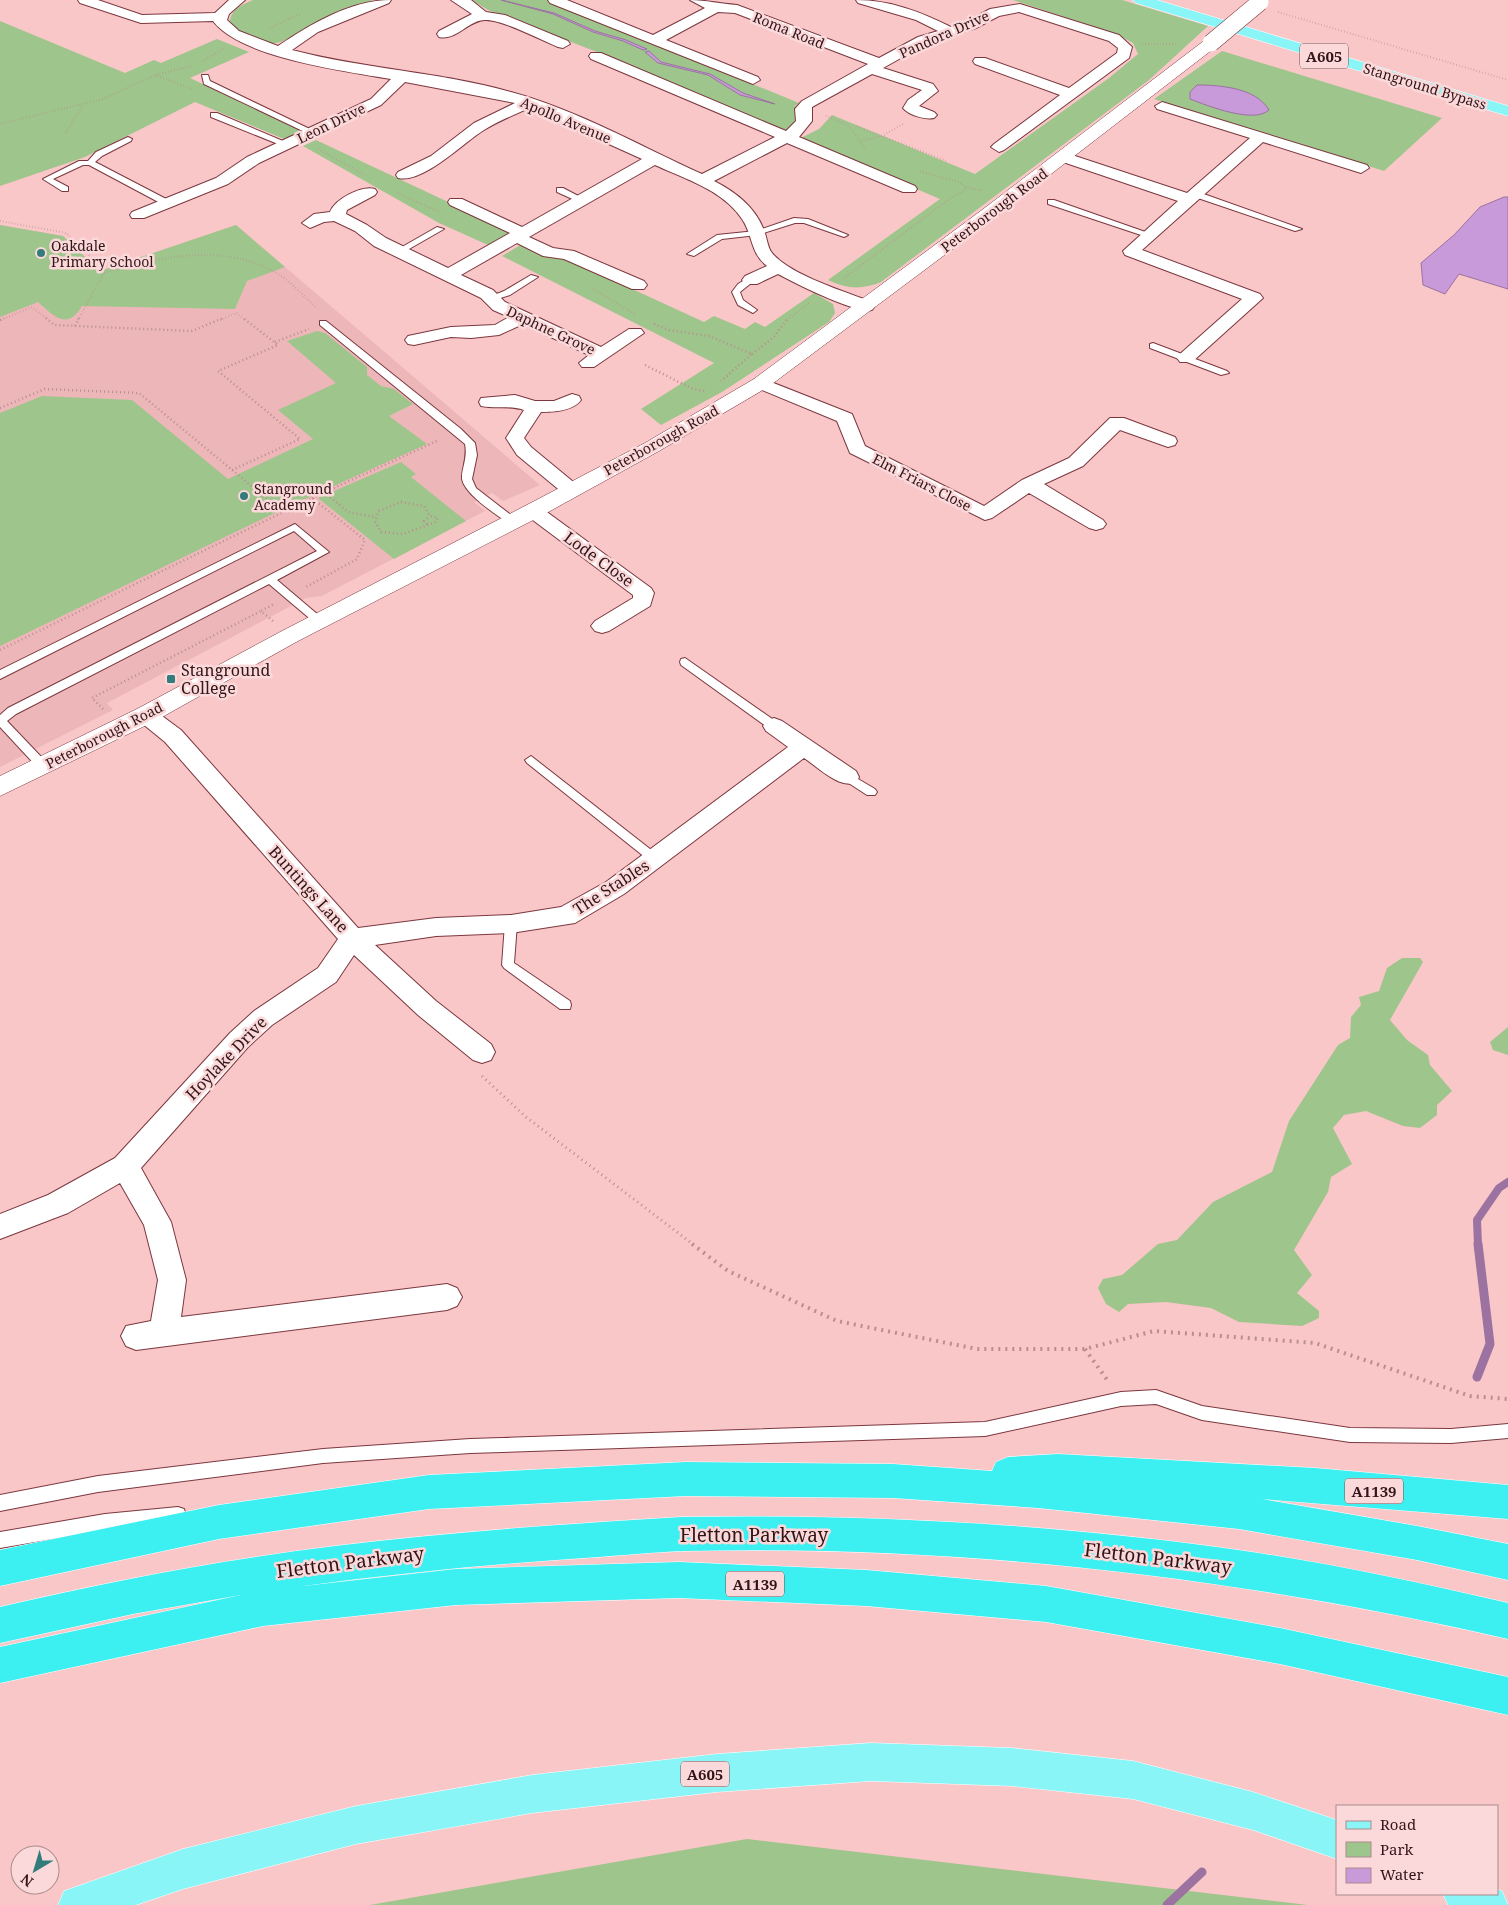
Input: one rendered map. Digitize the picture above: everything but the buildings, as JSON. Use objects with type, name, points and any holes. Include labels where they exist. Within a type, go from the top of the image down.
[{"type":"highway","name":"A1139","points":[[893,1481],[1058,1471],[1315,1486],[1508,1502]]},
{"type":"highway","name":"A1139","points":[[0,1568],[219,1522],[429,1492],[686,1479],[893,1481],[1038,1491],[1239,1512],[1417,1542],[1508,1562]]},
{"type":"highway","name":"Fletton Parkway","points":[[0,1625],[213,1580],[428,1552],[684,1534],[894,1535],[1030,1544],[1233,1566],[1419,1599],[1508,1621]]},
{"type":"highway","name":"A1139","points":[[0,1665],[263,1608],[456,1587],[679,1580],[866,1588],[1046,1604],[1280,1646],[1508,1696]]},
{"type":"main road","name":"Stanground Bypass","points":[[1141,0],[1508,111]]},
{"type":"main road","name":"Stanground Bypass","points":[[1180,0],[1508,97]]},
{"type":"main road","name":"Peterborough Road","points":[[0,786],[140,717],[319,621],[533,511],[570,489],[652,447],[761,383],[1063,157],[1210,44],[1259,3]]},
{"type":"main road","name":"A605","points":[[78,1905],[183,1869],[356,1825],[532,1794],[716,1773],[871,1762],[1012,1767],[1133,1780],[1253,1811],[1336,1840]]},
{"type":"main road","points":[[1464,1895],[1488,1905]]},
{"type":"street","points":[[85,0],[141,19],[220,17],[227,7],[238,0]]},
{"type":"street","points":[[279,52],[313,29],[384,0]]},
{"type":"street","points":[[458,0],[466,3],[482,15],[500,18],[563,44]]},
{"type":"street","points":[[555,0],[753,80]]},
{"type":"street","name":"Roma Road","points":[[696,0],[716,8],[737,9],[801,32],[822,43],[928,87],[931,91],[913,103],[911,108],[926,114]]},
{"type":"street","points":[[863,0],[920,17],[950,31]]},
{"type":"street","points":[[654,40],[700,18],[716,8]]},
{"type":"street","name":"Pandora Drive","points":[[791,135],[804,121],[803,109],[923,40],[971,25],[995,12],[1020,8],[1114,38],[1122,44]]},
{"type":"street","points":[[444,34],[482,15]]},
{"type":"street","name":"Apollo Avenue","points":[[220,17],[222,26],[242,40],[279,52],[494,92],[529,102],[701,181],[731,198],[750,216],[763,253],[778,267],[866,306]]},
{"type":"street","points":[[999,147],[1124,55],[1122,44]]},
{"type":"street","points":[[596,56],[672,93],[791,135],[909,189]]},
{"type":"street","points":[[980,61],[1071,94]]},
{"type":"street","name":"Leon Drive","points":[[138,215],[222,181],[253,160],[376,102],[402,76]]},
{"type":"street","points":[[701,181],[819,120],[818,100]]},
{"type":"street","points":[[404,175],[437,159],[479,126],[529,102]]},
{"type":"street","points":[[1162,106],[1259,138],[1361,168]]},
{"type":"street","points":[[1186,358],[1254,298],[1131,251],[1259,138]]},
{"type":"street","points":[[1063,157],[1192,197]]},
{"type":"street","points":[[448,275],[654,159]]},
{"type":"street","points":[[310,222],[320,218],[337,216],[340,207],[369,192]]},
{"type":"street","points":[[456,202],[549,252],[568,255],[638,286]]},
{"type":"street","name":"Daphne Grove","points":[[337,216],[399,251],[491,298],[499,306],[602,354]]},
{"type":"street","points":[[751,280],[778,267]]},
{"type":"street","points":[[414,340],[451,332],[471,333],[499,330],[522,316]]},
{"type":"street","points":[[586,364],[635,333]]},
{"type":"street","name":"Elm Friars Close","points":[[761,383],[845,418],[857,449],[985,514],[1029,484],[1076,462],[1117,422],[1168,441]]},
{"type":"street","points":[[488,402],[515,401],[534,407],[557,406],[572,400]]},
{"type":"street","points":[[534,407],[532,415],[522,423],[515,438],[524,451],[570,489]]},
{"type":"street","points":[[1029,484],[1096,524]]},
{"type":"street","name":"Lode Close","points":[[533,511],[644,593],[643,601],[602,626]]},
{"type":"street","name":"Buntings Lane","points":[[140,717],[173,736],[352,938],[420,1002],[479,1062]]},
{"type":"street","points":[[774,726],[848,777]]},
{"type":"street","name":"The Stables","points":[[352,938],[436,927],[511,924],[566,916],[616,888],[804,747]]},
{"type":"street","name":"Hoylake Drive","points":[[0,1227],[58,1204],[125,1166],[239,1040],[263,1018],[327,975],[352,938]]},
{"type":"street","points":[[125,1166],[157,1222],[172,1280],[164,1332]]},
{"type":"street","points":[[136,1336],[447,1297]]},
{"type":"lane","points":[[205,77],[207,82],[312,132]]},
{"type":"lane","points":[[214,115],[286,144]]},
{"type":"lane","points":[[90,163],[99,154],[128,139]]},
{"type":"lane","points":[[65,189],[47,179],[82,163],[90,163],[168,203]]},
{"type":"lane","points":[[560,190],[582,200]]},
{"type":"lane","points":[[1192,197],[1298,230]]},
{"type":"lane","points":[[1051,202],[1150,235]]},
{"type":"lane","points":[[691,254],[720,237],[757,233],[794,220],[805,221],[844,235]]},
{"type":"lane","points":[[399,251],[440,229]]},
{"type":"lane","points":[[491,298],[506,293],[534,277]]},
{"type":"lane","points":[[751,280],[741,286],[736,292],[737,298],[742,305],[753,310]]},
{"type":"lane","points":[[323,323],[458,430],[470,443],[472,455],[468,479],[472,490],[512,521]]},
{"type":"lane","points":[[1153,346],[1224,373]]},
{"type":"lane","points":[[0,676],[295,527],[324,552],[12,711],[3,725],[43,766]]},
{"type":"lane","points":[[270,580],[319,621]]},
{"type":"lane","points":[[685,662],[774,726]]},
{"type":"lane","points":[[531,760],[655,858]]},
{"type":"lane","points":[[848,777],[871,792]]},
{"type":"lane","points":[[511,924],[508,964],[565,1005]]},
{"type":"lane","points":[[0,1503],[98,1484],[332,1455],[470,1446],[985,1429],[1121,1399],[1156,1397],[1202,1412],[1350,1435],[1451,1436],[1508,1431]]},
{"type":"lane","points":[[0,1540],[106,1522],[429,1492]]},
{"type":"path","points":[[1259,3],[1282,13],[1508,80]]},
{"type":"path","points":[[0,124],[103,99],[154,75],[196,65],[215,52],[301,13]]},
{"type":"path","points":[[1122,44],[1210,44]]},
{"type":"path","points":[[66,133],[83,104]]},
{"type":"path","points":[[860,141],[882,136],[926,114]]},
{"type":"path","points":[[856,126],[947,161]]},
{"type":"path","points":[[0,221],[66,233],[104,272]]},
{"type":"path","points":[[76,326],[104,272],[135,263],[167,257],[200,255],[231,257],[257,264],[274,272],[329,318],[323,323],[275,342]]},
{"type":"path","points":[[0,320],[32,307],[54,325],[192,331],[236,313],[278,345],[218,371],[300,439],[232,470]]},
{"type":"path","points":[[645,365],[693,389],[710,392]]},
{"type":"path","points":[[0,408],[45,389],[139,394],[282,512]]},
{"type":"path","points":[[312,498],[458,430]]},
{"type":"path","points":[[324,492],[348,512],[375,518]]},
{"type":"path","points":[[427,524],[424,520],[430,516],[437,517],[438,521],[427,524],[417,532],[408,535],[389,534],[376,527],[375,518],[385,507],[402,502],[418,503],[424,506],[430,516]]},
{"type":"path","points":[[140,717],[116,703],[102,710],[92,698],[261,611]]},
{"type":"path","points":[[479,1062],[526,1117],[728,1271],[837,1321],[977,1349],[1086,1349],[1154,1331],[1315,1343],[1470,1396],[1508,1399]]},
{"type":"path","points":[[1086,1349],[1121,1399]]},
{"type":"shaded area","name":"Stanground Academy","points":[[0,225],[63,236],[100,271],[236,225],[540,485],[503,501],[492,493],[474,502],[485,511],[322,596],[306,598],[107,703],[113,710],[0,767]]},
{"type":"green space","points":[[253,0],[373,0],[324,20],[281,42],[270,44],[237,30],[230,21],[235,10]]},
{"type":"green space","points":[[472,0],[548,0],[799,103],[795,106],[796,121],[783,132],[597,52],[488,10]]},
{"type":"green space","points":[[1013,0],[1122,0],[1208,26],[1149,80],[881,282],[867,286],[848,287],[828,280],[940,199],[799,139],[819,129],[832,115],[975,174],[1109,78],[1138,54],[1133,43],[1116,34]]},
{"type":"green space","points":[[0,21],[125,73],[154,60],[161,63],[217,39],[249,52],[190,78],[301,131],[284,139],[195,102],[85,157],[0,186]]},
{"type":"green space","points":[[1222,51],[1442,118],[1384,171],[1154,99]]},
{"type":"green space","points":[[316,140],[512,232],[488,245],[439,223],[303,146]]},
{"type":"green space","points":[[0,225],[63,236],[100,271],[236,225],[285,267],[247,281],[235,309],[82,306],[71,318],[60,319],[38,302],[0,317]]},
{"type":"green space","points":[[522,244],[567,259],[704,322],[714,316],[745,329],[755,322],[765,327],[814,293],[833,304],[835,313],[829,322],[722,392],[661,425],[641,409],[714,363],[502,256]]},
{"type":"green space","points":[[317,331],[325,333],[367,367],[367,375],[381,386],[394,389],[413,404],[389,416],[427,444],[285,508],[0,646],[0,413],[42,396],[132,400],[228,479],[313,439],[278,410],[336,383],[287,341]]},
{"type":"green space","points":[[401,462],[416,474],[411,477],[466,521],[394,559],[318,498]]},
{"type":"green space","points":[[1402,958],[1420,958],[1423,962],[1390,1020],[1407,1040],[1428,1055],[1430,1065],[1452,1091],[1437,1105],[1437,1115],[1420,1128],[1403,1126],[1366,1111],[1344,1115],[1333,1128],[1352,1164],[1331,1177],[1328,1192],[1294,1250],[1312,1275],[1297,1293],[1319,1311],[1319,1318],[1302,1326],[1239,1322],[1211,1308],[1166,1302],[1128,1304],[1119,1312],[1106,1304],[1098,1288],[1103,1279],[1122,1275],[1158,1244],[1177,1240],[1213,1202],[1272,1172],[1289,1121],[1338,1045],[1350,1038],[1351,1017],[1361,1005],[1359,997],[1379,991],[1387,968]]},
{"type":"green space","points":[[1508,1027],[1508,1055],[1493,1050],[1490,1042]]},
{"type":"green space","points":[[747,1839],[1308,1905],[370,1905]]},
{"type":"water","points":[[501,0],[554,13],[595,31],[626,40],[647,49],[643,50],[623,41],[593,32],[553,14]]},
{"type":"water","points":[[649,51],[661,62],[710,74],[743,93],[775,104],[740,95],[708,75],[658,63],[645,52]]},
{"type":"water","points":[[1197,85],[1227,87],[1247,92],[1256,97],[1269,110],[1262,114],[1242,115],[1208,106],[1190,99],[1190,92]]},
{"type":"water","points":[[1508,197],[1508,289],[1459,274],[1445,294],[1423,285],[1421,263],[1454,235],[1480,207]]},
{"type":"waterway","points":[[1478,1245],[1477,1220],[1499,1188],[1508,1182]]},
{"type":"waterway","points":[[1477,1377],[1490,1344],[1478,1244]]},
{"type":"waterway","points":[[1167,1905],[1202,1872]]},
{"type":"place","name":"Oakdale Primary School","points":[[41,253]]},
{"type":"place","name":"Stanground Academy","points":[[244,496]]},
{"type":"place","name":"Stanground College","points":[[171,679]]}]
